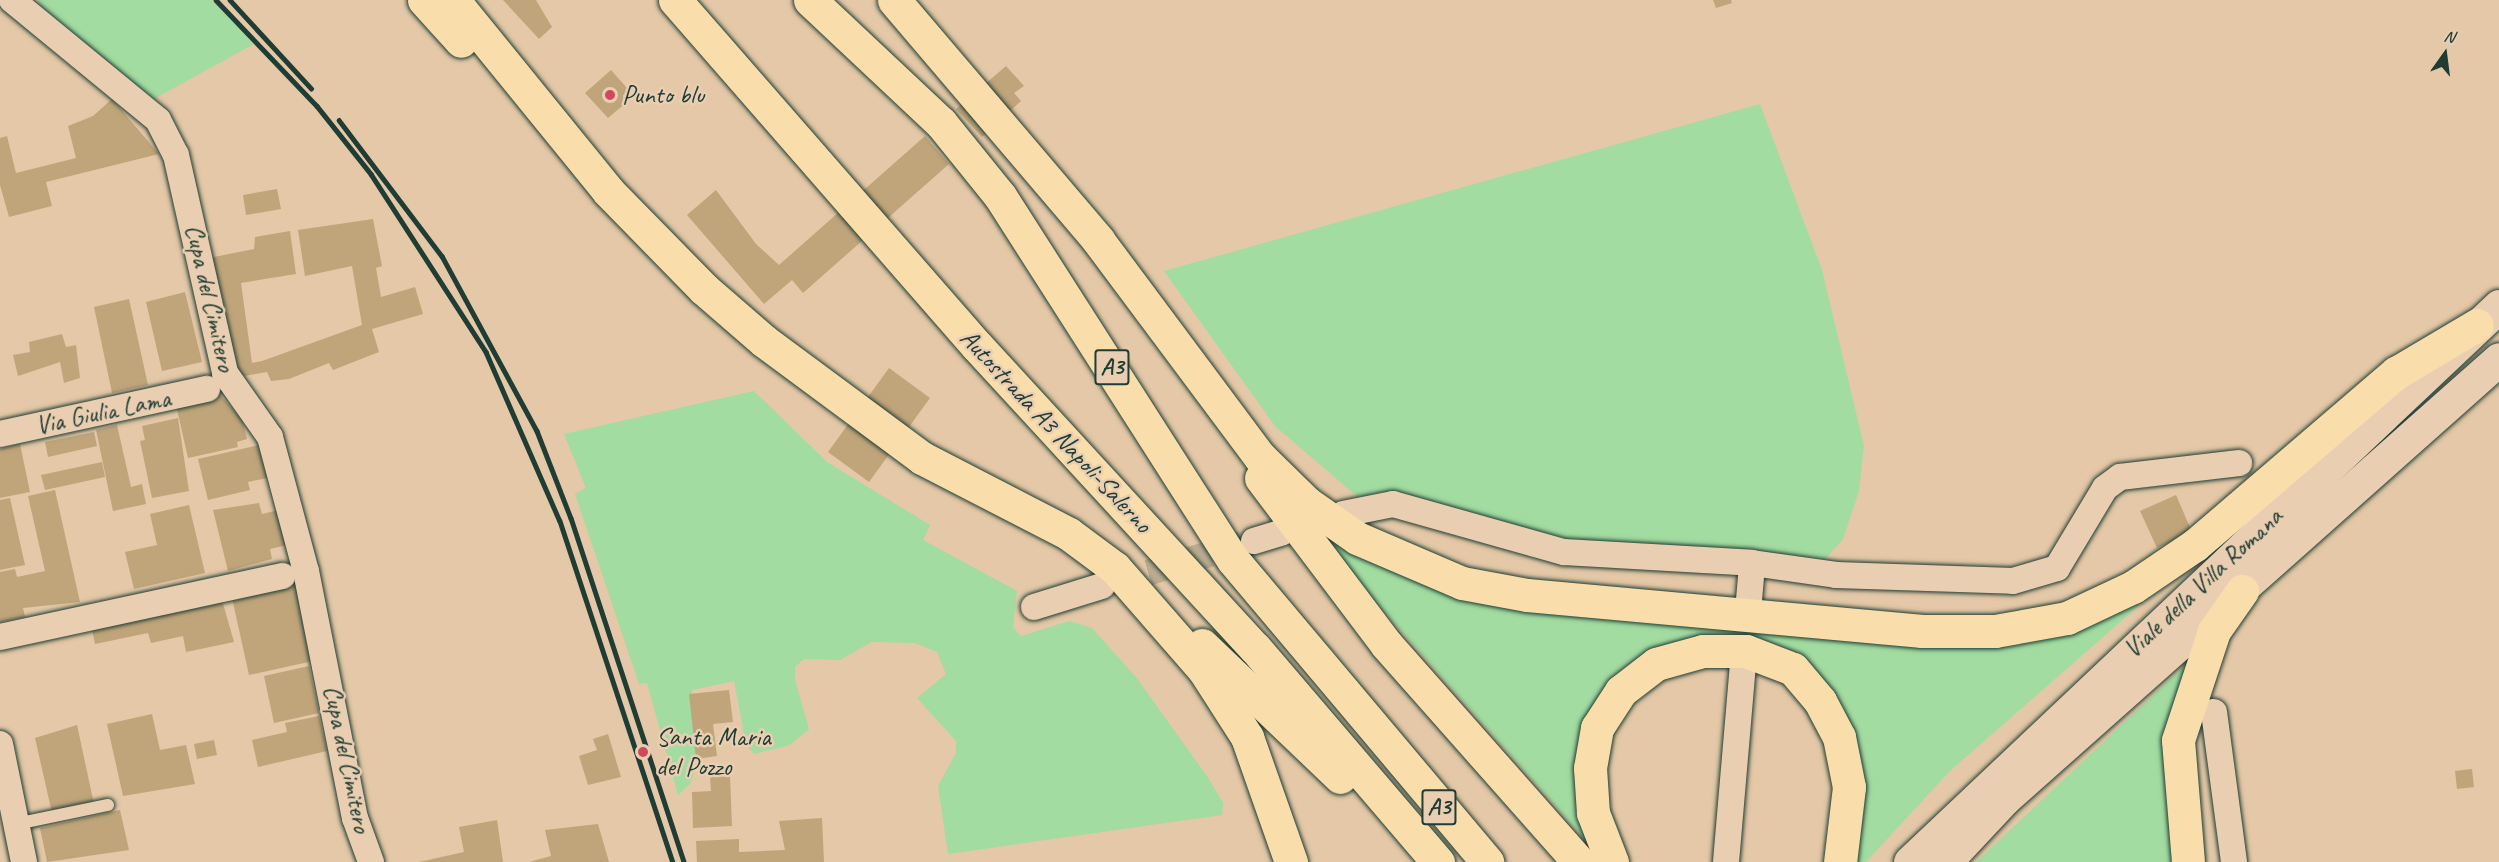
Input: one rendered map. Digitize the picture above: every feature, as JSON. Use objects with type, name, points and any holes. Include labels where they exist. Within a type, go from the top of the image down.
[{"type":"highway","points":[[424,0],[572,149]]},
{"type":"highway","name":"A3","points":[[453,0],[572,149],[704,289],[822,387],[922,458],[1069,534],[1109,577],[1254,692],[1426,862]]},
{"type":"highway","name":"Autostrada A3 Napoli-Salerno","points":[[675,0],[977,346],[1255,648],[1438,862]]},
{"type":"highway","name":"A3","points":[[810,0],[941,123],[1000,196],[1061,284],[1233,560],[1487,862]]},
{"type":"highway","points":[[894,0],[1098,240],[1260,457],[1307,503],[1357,538],[1462,584],[1527,595],[1922,631],[1995,631],[2067,618],[2133,587],[2195,545],[2396,373],[2488,315]]},
{"type":"highway","points":[[1170,338],[1272,495],[1330,574],[1579,862]]},
{"type":"highway","name":"A3","points":[[1109,577],[1153,607],[1204,670],[1247,737],[1291,862]]},
{"type":"highway","points":[[2188,862],[2178,740],[2214,631],[2242,591]]},
{"type":"highway","points":[[1612,862],[1593,813],[1590,768],[1597,728],[1621,692],[1656,663],[1703,651],[1746,651],[1793,669],[1820,701],[1839,737],[1849,787],[1839,862]]},
{"type":"main road","name":"Viale della Villa Romana","points":[[1910,862],[2488,315]]},
{"type":"main road","name":"Viale della Villa Romana","points":[[1945,862],[2004,798],[2242,591],[2499,359]]},
{"type":"street","name":"Cupa del Cimitero","points":[[12,0],[158,120],[176,155],[225,373],[270,437],[306,571],[355,818],[371,862]]},
{"type":"street","name":"Via Giulia Lama","points":[[0,434],[207,389]]},
{"type":"street","points":[[1343,514],[1393,504],[1556,551],[1752,563],[1847,576],[1976,581],[2039,576],[2057,568],[2105,488],[2120,477],[2239,463]]},
{"type":"street","points":[[1254,541],[1283,532]]},
{"type":"street","points":[[1749,600],[1752,563]]},
{"type":"street","points":[[0,637],[282,576]]},
{"type":"street","points":[[1034,607],[1109,577]]},
{"type":"street","points":[[1725,862],[1743,664]]},
{"type":"street","points":[[2214,712],[2234,862]]},
{"type":"street","points":[[0,744],[11,832],[24,862]]},
{"type":"lane","points":[[11,832],[108,806]]},
{"type":"green space","points":[[38,0],[212,0],[254,44],[152,100],[53,27]]},
{"type":"green space","points":[[1760,104],[1822,270],[1864,446],[1859,491],[1843,539],[1821,564],[1554,545],[1360,499],[1275,426],[1164,271]]},
{"type":"green space","points":[[754,391],[827,462],[930,525],[923,540],[1017,591],[1013,627],[1021,636],[1069,621],[1092,628],[1136,677],[1209,779],[1223,803],[1222,815],[948,854],[938,786],[956,753],[956,741],[917,698],[946,674],[937,652],[915,643],[872,642],[840,660],[804,659],[795,667],[795,680],[809,729],[790,745],[754,754],[746,745],[734,681],[692,690],[699,760],[690,784],[678,795],[647,683],[639,684],[575,494],[586,488],[564,434]]},
{"type":"green space","points":[[1326,530],[1398,569],[1930,640],[2138,596],[2142,603],[1950,771],[1866,862],[1850,862],[1855,751],[1756,642],[1726,633],[1691,637],[1650,652],[1625,671],[1588,843],[1323,542]]},
{"type":"green space","points":[[2182,668],[2187,671],[2175,862],[1976,862]]},
{"type":"building","points":[[503,0],[536,0],[552,27],[539,39]]},
{"type":"building","points":[[1713,0],[1731,0],[1732,3],[1716,8]]},
{"type":"building","points":[[1006,66],[1024,86],[1014,93],[1021,101],[982,137],[956,109]]},
{"type":"building","name":"Punto blu","points":[[611,70],[634,96],[608,118],[585,93]]},
{"type":"building","points":[[112,99],[159,154],[46,182],[52,206],[9,217],[0,185],[0,138],[7,136],[16,173],[76,158],[68,126],[93,116]]},
{"type":"building","points":[[925,136],[949,164],[803,293],[792,280],[764,304],[687,215],[716,190],[756,244],[779,265]]},
{"type":"building","points":[[277,189],[281,209],[246,215],[243,195]]},
{"type":"building","points":[[373,219],[382,266],[376,268],[381,297],[415,287],[423,314],[372,329],[379,352],[333,370],[329,363],[289,379],[271,381],[267,372],[232,378],[209,258],[254,249],[255,237],[290,231],[296,274],[241,283],[252,363],[262,361],[362,325],[352,266],[305,276],[298,230]]},
{"type":"building","points":[[185,292],[202,362],[162,371],[146,302]]},
{"type":"building","points":[[129,299],[148,385],[112,393],[94,307]]},
{"type":"building","points":[[62,334],[66,347],[76,345],[80,378],[64,383],[60,362],[18,376],[13,355],[30,352],[29,342]]},
{"type":"building","points":[[889,368],[930,398],[869,482],[828,452]]},
{"type":"building","points":[[220,395],[242,419],[247,439],[237,442],[238,447],[188,458],[176,405]]},
{"type":"building","points":[[178,418],[189,491],[152,498],[140,441],[145,440],[142,426]]},
{"type":"building","points":[[117,425],[131,487],[142,484],[146,504],[113,511],[96,430]]},
{"type":"building","points":[[94,432],[97,446],[48,457],[45,442]]},
{"type":"building","points":[[20,444],[30,492],[0,498],[0,449]]},
{"type":"building","points":[[259,445],[267,478],[248,482],[250,490],[208,500],[198,459]]},
{"type":"building","points":[[102,462],[105,477],[45,490],[41,475]]},
{"type":"building","points":[[55,490],[80,602],[23,608],[25,617],[0,622],[0,572],[15,569],[17,577],[45,571],[28,496]]},
{"type":"building","points":[[2176,495],[2192,532],[2157,548],[2140,511]]},
{"type":"building","points":[[10,498],[25,565],[0,570],[0,500]]},
{"type":"building","points":[[259,503],[262,514],[279,510],[287,545],[270,549],[272,559],[228,571],[213,510]]},
{"type":"building","points":[[189,505],[205,573],[134,589],[125,552],[157,545],[150,514]]},
{"type":"building","points":[[296,584],[313,661],[249,675],[232,598]]},
{"type":"building","points":[[222,600],[234,642],[186,652],[183,636],[151,643],[148,633],[95,644],[91,625]]},
{"type":"building","points":[[309,666],[319,713],[274,723],[264,676]]},
{"type":"building","points":[[729,690],[733,722],[713,724],[717,756],[696,759],[689,694]]},
{"type":"building","points":[[152,714],[160,750],[186,745],[195,784],[123,796],[107,724]]},
{"type":"building","points":[[319,716],[327,751],[258,767],[252,740],[287,732],[285,723]]},
{"type":"building","points":[[77,725],[94,804],[52,813],[35,738]]},
{"type":"building","points":[[608,734],[621,777],[588,785],[579,756],[597,750],[593,739]]},
{"type":"building","points":[[214,740],[217,755],[197,759],[194,744]]},
{"type":"building","points":[[2472,769],[2474,787],[2457,789],[2455,771]]},
{"type":"building","points":[[730,776],[732,826],[693,828],[692,792],[711,791],[710,777]]},
{"type":"building","points":[[120,810],[129,850],[47,862],[40,828]]},
{"type":"building","points":[[822,818],[824,862],[697,862],[696,841],[739,839],[739,852],[785,850],[779,821]]},
{"type":"building","points":[[497,820],[503,862],[419,862],[464,852],[459,827]]},
{"type":"building","points":[[598,824],[609,862],[529,862],[551,856],[545,830]]},
{"type":"tunnel","points":[[1111,584],[1242,544]]},
{"type":"railway","points":[[216,0],[317,106],[371,174],[486,352],[560,521],[673,862]]},
{"type":"railway","points":[[230,0],[311,88]]},
{"type":"railway","points":[[339,120],[442,256],[537,431],[571,518],[684,862]]},
{"type":"place","name":"Punto blu","points":[[610,95]]},
{"type":"place","name":"Santa Maria del Pozzo","points":[[643,752]]}]
